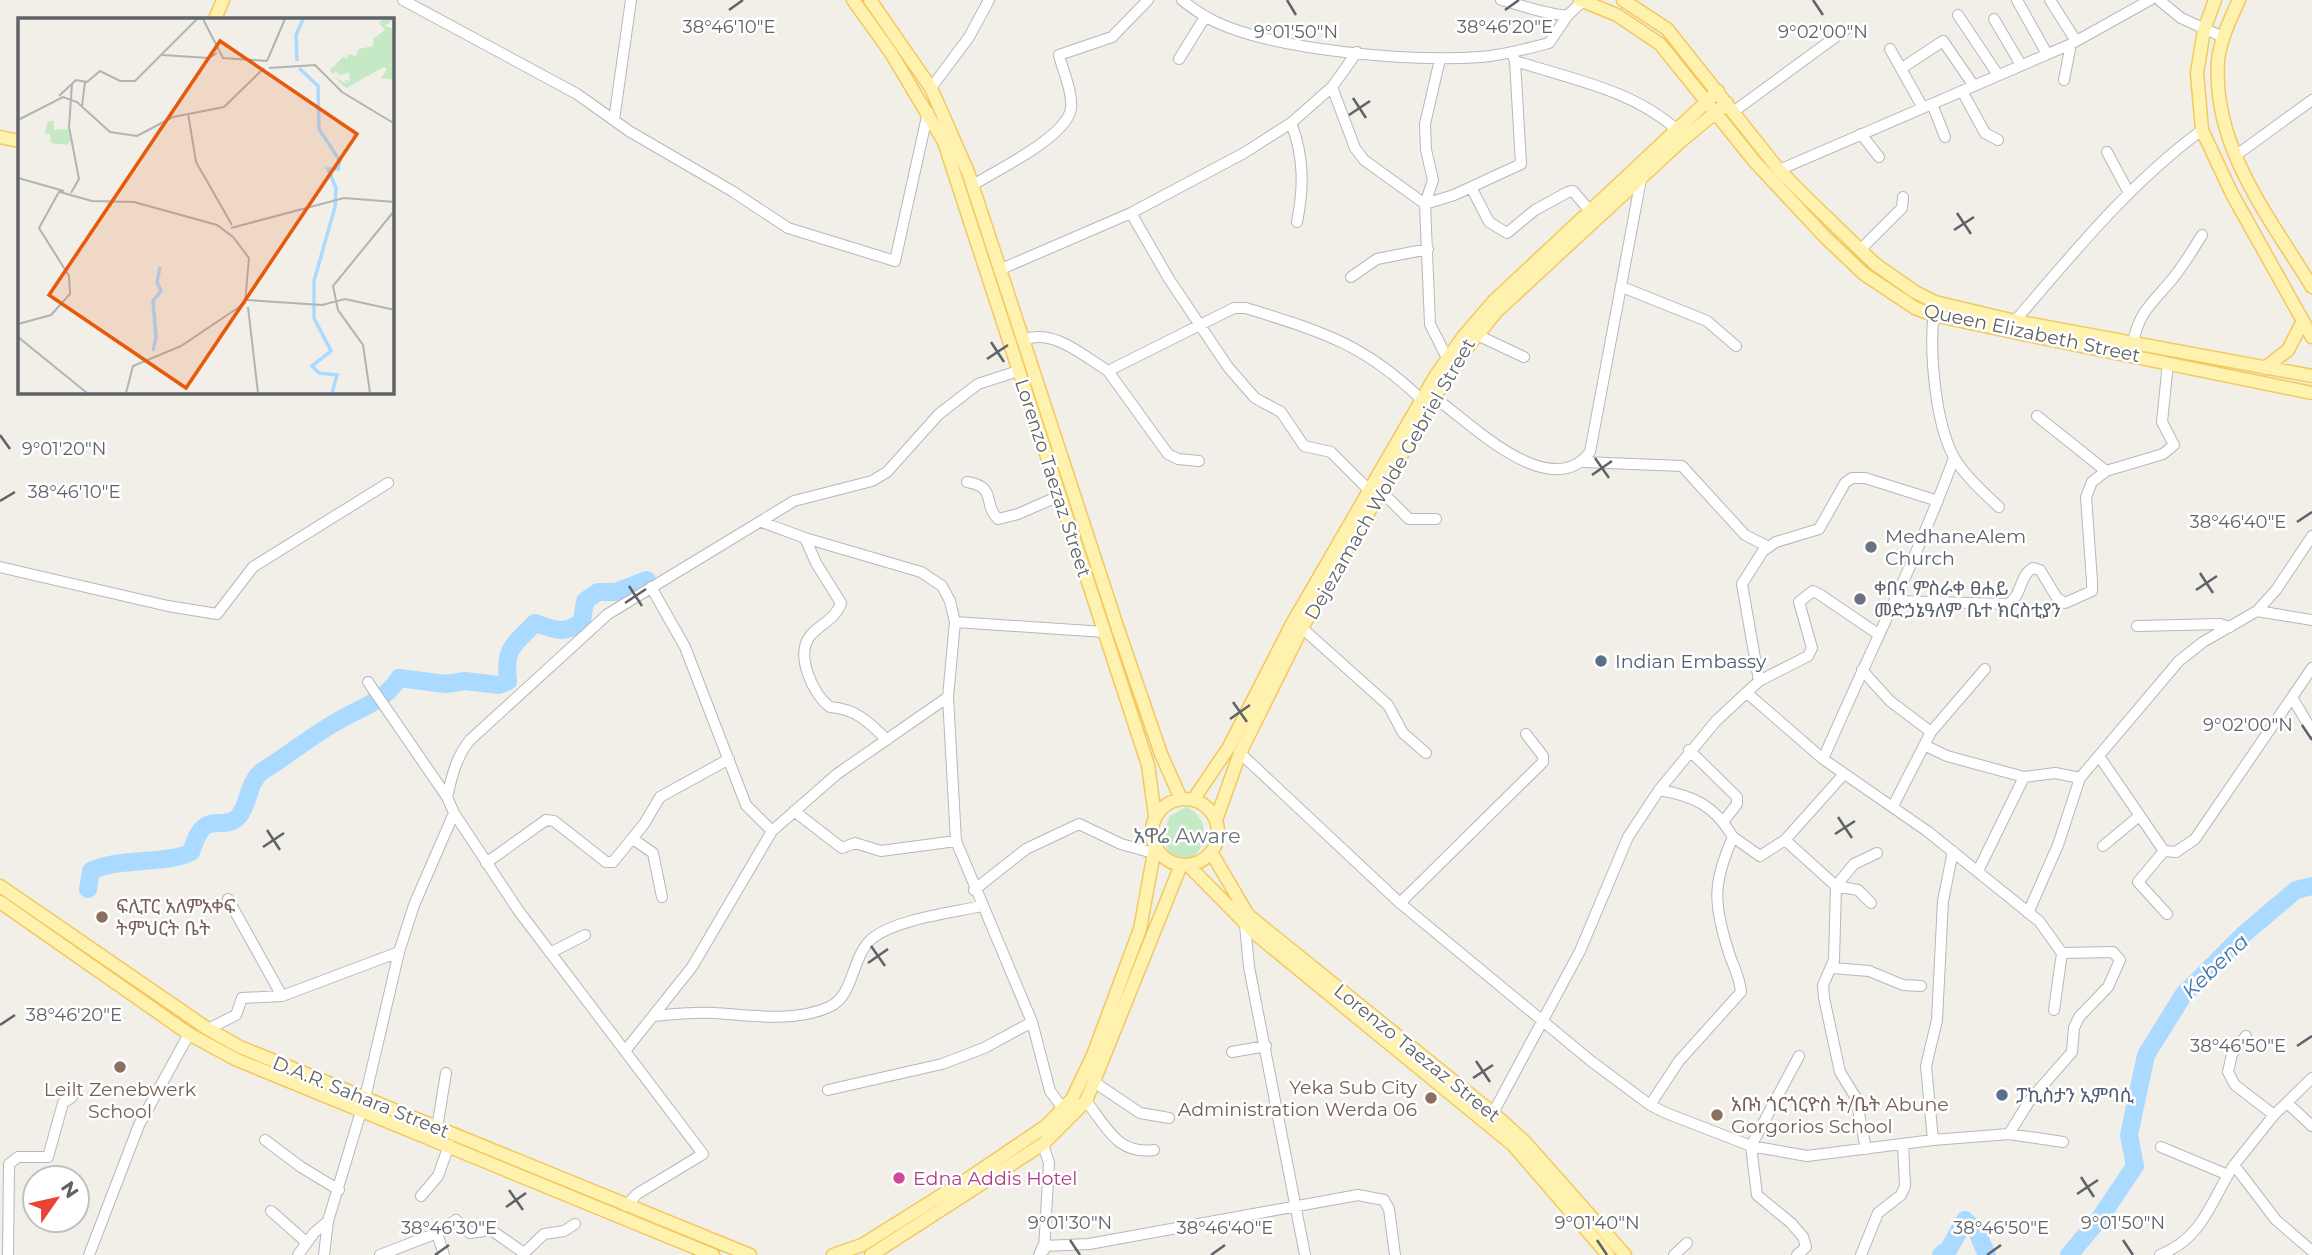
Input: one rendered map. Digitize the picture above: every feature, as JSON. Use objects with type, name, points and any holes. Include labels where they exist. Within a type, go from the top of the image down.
[{"type":"main road","points":[[215,18],[223,0]]},
{"type":"main road","name":"Lorenzo Taezaz Street","points":[[853,0],[928,111],[956,176],[1032,417],[1148,765],[1155,816]]},
{"type":"main road","name":"Lorenzo Taezaz Street","points":[[870,0],[931,88],[973,186],[1161,754],[1187,799]]},
{"type":"main road","name":"Queen Elizabeth Street","points":[[1582,0],[1642,29],[1679,64],[1755,162],[1864,274],[1887,292],[1934,308],[2168,363],[2312,393]]},
{"type":"main road","name":"Queen Elizabeth Street","points":[[1623,0],[1667,29],[1779,170],[1860,250],[1934,308],[2312,376]]},
{"type":"main road","points":[[2215,0],[2204,30],[2197,72],[2202,130],[2232,194],[2312,337]]},
{"type":"main road","points":[[2239,0],[2223,37],[2218,61],[2221,113],[2235,156],[2312,287]]},
{"type":"main road","name":"Dejezamach Wolde Gebriel Street","points":[[1428,398],[1475,334],[1641,179],[1712,107],[1718,91]]},
{"type":"main road","name":"Dejezamach Wolde Gebriel Street","points":[[1187,799],[1229,747],[1298,613],[1375,490],[1428,398],[1447,358],[1494,301],[1677,130],[1712,107],[1730,107]]},
{"type":"main road","points":[[0,137],[18,141]]},
{"type":"main road","points":[[2265,368],[2288,350],[2303,321]]},
{"type":"main road","points":[[1032,417],[1047,412]]},
{"type":"main road","name":"Dejezamach Wolde Gebriel Street","points":[[1216,820],[1240,753],[1375,490]]},
{"type":"main road","points":[[832,1255],[863,1245],[897,1224],[1027,1139],[1063,1110],[1082,1082],[1130,957],[1143,913],[1154,850],[1152,837],[1155,816],[1166,804],[1187,799],[1203,804],[1216,820],[1218,831],[1211,852],[1205,859],[1184,865]]},
{"type":"main road","points":[[1154,850],[1161,856],[1184,865],[1245,925],[1458,1091],[1513,1145],[1608,1255]]},
{"type":"main road","name":"Lorenzo Taezaz Street","points":[[1211,852],[1248,915],[1458,1091],[1493,1113],[1525,1142],[1625,1255]]},
{"type":"main road","points":[[872,1255],[1043,1144],[1086,1101],[1184,865]]},
{"type":"main road","name":"D.A.R. Sahara Street","points":[[0,886],[208,1029],[276,1064],[519,1158],[626,1206],[750,1255]]},
{"type":"main road","name":"D.A.R. Sahara Street","points":[[0,902],[189,1034],[249,1066],[361,1113],[449,1144],[713,1255]]},
{"type":"street","points":[[403,0],[540,72],[788,228],[895,261],[928,111]]},
{"type":"street","points":[[614,120],[631,0]]},
{"type":"street","points":[[931,88],[979,20],[989,0]]},
{"type":"street","points":[[973,186],[1054,135],[1066,122],[1071,108],[1070,96],[1059,55],[1112,37],[1148,0]]},
{"type":"street","points":[[1182,0],[1220,24],[1271,38],[1357,52],[1440,59],[1514,57],[1549,43],[1582,0]]},
{"type":"street","points":[[1501,0],[1543,9],[1558,16],[1568,15]]},
{"type":"street","points":[[2017,0],[2047,54]]},
{"type":"street","points":[[2050,0],[2073,42],[2064,80]]},
{"type":"street","points":[[1779,170],[2047,54],[2150,0]]},
{"type":"street","points":[[2159,0],[2170,12],[2223,37]]},
{"type":"street","points":[[1958,15],[1998,75]]},
{"type":"street","points":[[1180,59],[1205,17]]},
{"type":"street","points":[[1994,19],[2021,65]]},
{"type":"street","points":[[1730,107],[1845,30]]},
{"type":"street","points":[[1902,68],[1943,41],[1974,86]]},
{"type":"street","points":[[1891,49],[1945,137]]},
{"type":"street","points":[[999,270],[1131,213],[1244,153],[1291,123],[1332,87],[1357,52]]},
{"type":"street","points":[[1514,57],[1631,98],[1649,107],[1677,130]]},
{"type":"street","points":[[1425,204],[1521,164],[1514,57]]},
{"type":"street","points":[[1440,59],[1425,124],[1426,150],[1433,180],[1425,204],[1430,324],[1447,358]]},
{"type":"street","points":[[1332,87],[1355,148],[1364,160],[1425,204]]},
{"type":"street","points":[[1962,91],[1985,133],[1998,140]]},
{"type":"street","points":[[2235,156],[2312,100]]},
{"type":"street","points":[[1291,123],[1299,143],[1302,166],[1302,195],[1297,222]]},
{"type":"street","points":[[2015,321],[2129,192],[2171,153],[2202,130]]},
{"type":"street","points":[[1861,134],[1879,158]]},
{"type":"street","points":[[2107,152],[2129,192]]},
{"type":"street","points":[[1583,462],[1590,452],[1641,179]]},
{"type":"street","points":[[1471,187],[1489,222],[1507,233],[1567,191],[1573,191],[1590,211]]},
{"type":"street","points":[[1860,250],[1902,208],[1903,197]]},
{"type":"street","points":[[1131,213],[1200,326],[1248,392],[1281,412],[1304,446],[1331,452],[1340,458],[1409,519],[1436,519]]},
{"type":"street","points":[[2133,342],[2137,323],[2144,312],[2178,273],[2202,235]]},
{"type":"street","points":[[1351,277],[1377,259],[1428,249]]},
{"type":"street","points":[[1622,287],[1707,321],[1735,346]]},
{"type":"street","points":[[1108,371],[1234,309],[1246,308],[1329,334],[1368,354],[1511,457],[1554,467],[1572,467],[1583,462],[1682,466],[1745,535],[1769,547]]},
{"type":"street","points":[[1934,308],[1932,356],[1936,398],[1954,458],[1998,507]]},
{"type":"street","points":[[1475,334],[1524,357]]},
{"type":"street","points":[[1022,340],[1044,335],[1108,371],[1168,454],[1178,459],[1199,461]]},
{"type":"street","points":[[1898,601],[2008,604],[2015,600],[2027,571],[2032,568],[2040,570],[2057,598],[2065,603],[2092,591],[2086,498],[2092,482],[2106,471],[2164,454],[2174,445],[2162,422],[2168,363]]},
{"type":"street","points":[[447,797],[453,768],[460,752],[470,740],[563,652],[608,614],[807,495],[872,481],[887,472],[939,414],[968,391],[978,384],[1018,371]]},
{"type":"street","points":[[2036,416],[2106,471]]},
{"type":"street","points":[[1823,759],[1878,634],[1898,601],[1954,458]]},
{"type":"street","points":[[1759,681],[1742,584],[1769,547],[1776,542],[1819,529],[1845,483],[1853,478],[1865,478],[1938,501]]},
{"type":"street","points":[[0,567],[168,606],[217,614],[253,567],[388,482]]},
{"type":"street","points":[[967,482],[978,484],[988,493],[993,514],[998,519],[1018,514],[1059,496]]},
{"type":"street","points":[[762,522],[805,538],[921,572],[942,586],[950,601],[955,622],[948,697],[956,841],[974,890],[1032,1022],[1050,1091],[1063,1110]]},
{"type":"street","points":[[2028,913],[2058,845],[2080,778],[2179,661],[2203,642],[2257,611],[2276,590],[2312,537]]},
{"type":"street","points":[[805,538],[816,564],[841,603],[838,612],[810,636],[804,649],[816,691],[830,707],[848,709],[861,716],[887,740]]},
{"type":"street","points":[[651,587],[684,646],[746,805],[772,831]]},
{"type":"street","points":[[1493,1113],[1580,951],[1628,837],[1659,790],[1689,750],[1759,681],[1808,656],[1812,648],[1799,602],[1813,591],[1878,634]]},
{"type":"street","points":[[2257,611],[2312,620]]},
{"type":"street","points":[[955,622],[1104,632]]},
{"type":"street","points":[[2137,626],[2220,624],[2230,627]]},
{"type":"street","points":[[1303,628],[1388,705],[1403,733],[1426,753]]},
{"type":"street","points":[[2099,757],[2164,851],[2176,852],[2195,839],[2312,668]]},
{"type":"street","points":[[1893,806],[1931,732],[1985,669]]},
{"type":"street","points":[[1862,670],[1889,701],[1931,732]]},
{"type":"street","points":[[368,682],[447,797],[454,813],[486,863],[550,953],[703,1154],[637,1194],[626,1206]]},
{"type":"street","points":[[1747,693],[1823,759],[1953,851],[2049,932],[2062,953],[2054,1010]]},
{"type":"street","points":[[625,1051],[692,967],[772,831],[837,774],[948,697]]},
{"type":"street","points":[[2293,699],[2312,731]]},
{"type":"street","points":[[1400,903],[1543,762],[1543,756],[1527,734]]},
{"type":"street","points":[[1924,745],[1947,756],[2024,777],[2055,773],[2080,778]]},
{"type":"street","points":[[1689,750],[1737,797],[1737,804],[1723,822]]},
{"type":"street","points":[[1240,753],[1400,903],[1543,1022],[1650,1105],[1751,1146],[1807,1156],[1933,1140],[2009,1134],[2063,1142]]},
{"type":"street","points":[[486,863],[546,820],[554,821],[606,862],[613,862],[633,839],[660,797],[729,759]]},
{"type":"street","points":[[1659,790],[1699,800],[1723,822],[1733,837],[1760,856],[1785,840],[1844,774]]},
{"type":"street","points":[[1978,871],[2024,777]]},
{"type":"street","points":[[794,811],[842,848],[855,843],[881,851],[956,841]]},
{"type":"street","points":[[324,1255],[328,1221],[365,1098],[399,952],[422,884],[454,813]]},
{"type":"street","points":[[2103,846],[2138,817]]},
{"type":"street","points":[[974,890],[1026,849],[1079,824],[1121,844],[1154,850]]},
{"type":"street","points":[[1650,1105],[1679,1061],[1738,999],[1741,992],[1726,941],[1716,890],[1718,875],[1733,837]]},
{"type":"street","points":[[633,839],[653,853],[662,897]]},
{"type":"street","points":[[1785,840],[1836,886],[1858,890],[1871,902]]},
{"type":"street","points":[[1933,1140],[1926,1066],[1937,1020],[1943,901],[1953,851]]},
{"type":"street","points":[[2164,851],[2138,882],[2167,914]]},
{"type":"street","points":[[1867,1149],[1856,1098],[1840,1072],[1823,985],[1832,968],[1836,886],[1854,864],[1877,853]]},
{"type":"street","points":[[228,899],[282,996]]},
{"type":"street","points":[[654,1016],[710,1013],[780,1017],[826,1009],[835,1004],[860,952],[873,938],[892,928],[981,906]]},
{"type":"street","points":[[1245,925],[1249,967],[1305,1255]]},
{"type":"street","points":[[550,953],[585,934]]},
{"type":"street","points":[[208,1029],[236,1015],[242,998],[282,996],[399,952]]},
{"type":"street","points":[[2009,1134],[2030,1100],[2072,1052],[2074,1028],[2079,1017],[2108,987],[2120,960],[2113,952],[2062,953]]},
{"type":"street","points":[[1832,968],[1870,971],[1903,985],[1921,986]]},
{"type":"street","points":[[828,1090],[942,1064],[984,1048],[1032,1022]]},
{"type":"street","points":[[89,1255],[134,1135],[189,1034]]},
{"type":"street","points":[[2246,1036],[2232,1054],[2228,1072],[2235,1085],[2274,1115]]},
{"type":"street","points":[[1232,1052],[1266,1046]]},
{"type":"street","points":[[1797,1255],[1806,1247],[1803,1237],[1757,1195],[1751,1146],[1799,1056]]},
{"type":"street","points":[[437,1128],[446,1073]]},
{"type":"street","points":[[2160,1255],[2180,1247],[2195,1233],[2234,1165],[2274,1115],[2312,1078]]},
{"type":"street","points":[[1094,1082],[1140,1113],[1169,1118]]},
{"type":"street","points":[[8,1255],[9,1164],[18,1157],[48,1157],[63,1103],[72,1097]]},
{"type":"street","points":[[1086,1101],[1117,1140],[1137,1152],[1154,1150]]},
{"type":"street","points":[[2287,1103],[2312,1126]]},
{"type":"street","points":[[265,1140],[339,1190]]},
{"type":"street","points":[[421,1196],[438,1176],[449,1144]]},
{"type":"street","points":[[1043,1144],[1049,1163],[1042,1252],[1358,1195],[1384,1200],[1389,1209],[1395,1255]]},
{"type":"street","points":[[1861,1255],[1878,1213],[1901,1195],[1905,1186],[1903,1145]]},
{"type":"street","points":[[2161,1147],[2228,1175]]},
{"type":"street","points":[[2234,1165],[2276,1220],[2312,1251]]},
{"type":"street","points":[[271,1211],[306,1242]]},
{"type":"street","points":[[380,1255],[405,1250],[456,1220],[470,1233],[491,1230],[523,1254],[544,1234],[564,1231],[575,1224]]},
{"type":"street","points":[[299,1255],[306,1242],[328,1221]]},
{"type":"street","points":[[437,1233],[444,1255]]},
{"type":"street","points":[[1674,1255],[1688,1243]]},
{"type":"green space","points":[[1186,807],[1200,818],[1204,835],[1199,851],[1185,863],[1177,860],[1168,851],[1165,838],[1170,816]]},
{"type":"waterway","points":[[88,889],[91,871],[102,867],[181,856],[191,852],[204,827],[231,822],[239,816],[253,782],[261,772],[328,727],[379,698],[399,678],[446,684],[465,681],[499,685],[508,681],[508,661],[512,648],[535,623],[565,630],[582,621],[585,601],[598,592],[616,592],[647,580]]},
{"type":"waterway","name":"Kebena","points":[[2069,1255],[2100,1218],[2135,1166],[2129,1135],[2146,1055],[2184,994],[2244,934],[2296,890],[2312,886]]},
{"type":"waterway","name":"Kebena","points":[[1941,1255],[1949,1249],[1965,1220],[1977,1232],[1987,1255]]},
{"type":"place","name":"MedhaneAlem Church","points":[[1871,547]]},
{"type":"place","name":"ቀበና ምስራቀ ፀሐይ መድኃኔዓለም ቤተ ክርስቲያን","points":[[1860,599]]},
{"type":"place","name":"Indian Embassy","points":[[1601,661]]},
{"type":"place","name":"ፍሊፐር አለምአቀፍ ትምህርት ቤት","points":[[102,917]]},
{"type":"place","name":"Leilt Zenebwerk School","points":[[120,1067]]},
{"type":"place","name":"ፓኪስታን ኢምባሲ","points":[[2002,1095]]},
{"type":"place","name":"Yeka Sub City Administration Werda 06","points":[[1431,1098]]},
{"type":"place","name":"አቡነ ጎርጎርዮስ ት/ቤት Abune Gorgorios School","points":[[1717,1115]]},
{"type":"place","name":"Edna Addis Hotel","points":[[899,1178]]},
{"type":"district","name":"አዋሬ Aware","points":[[1187,835]]}]
